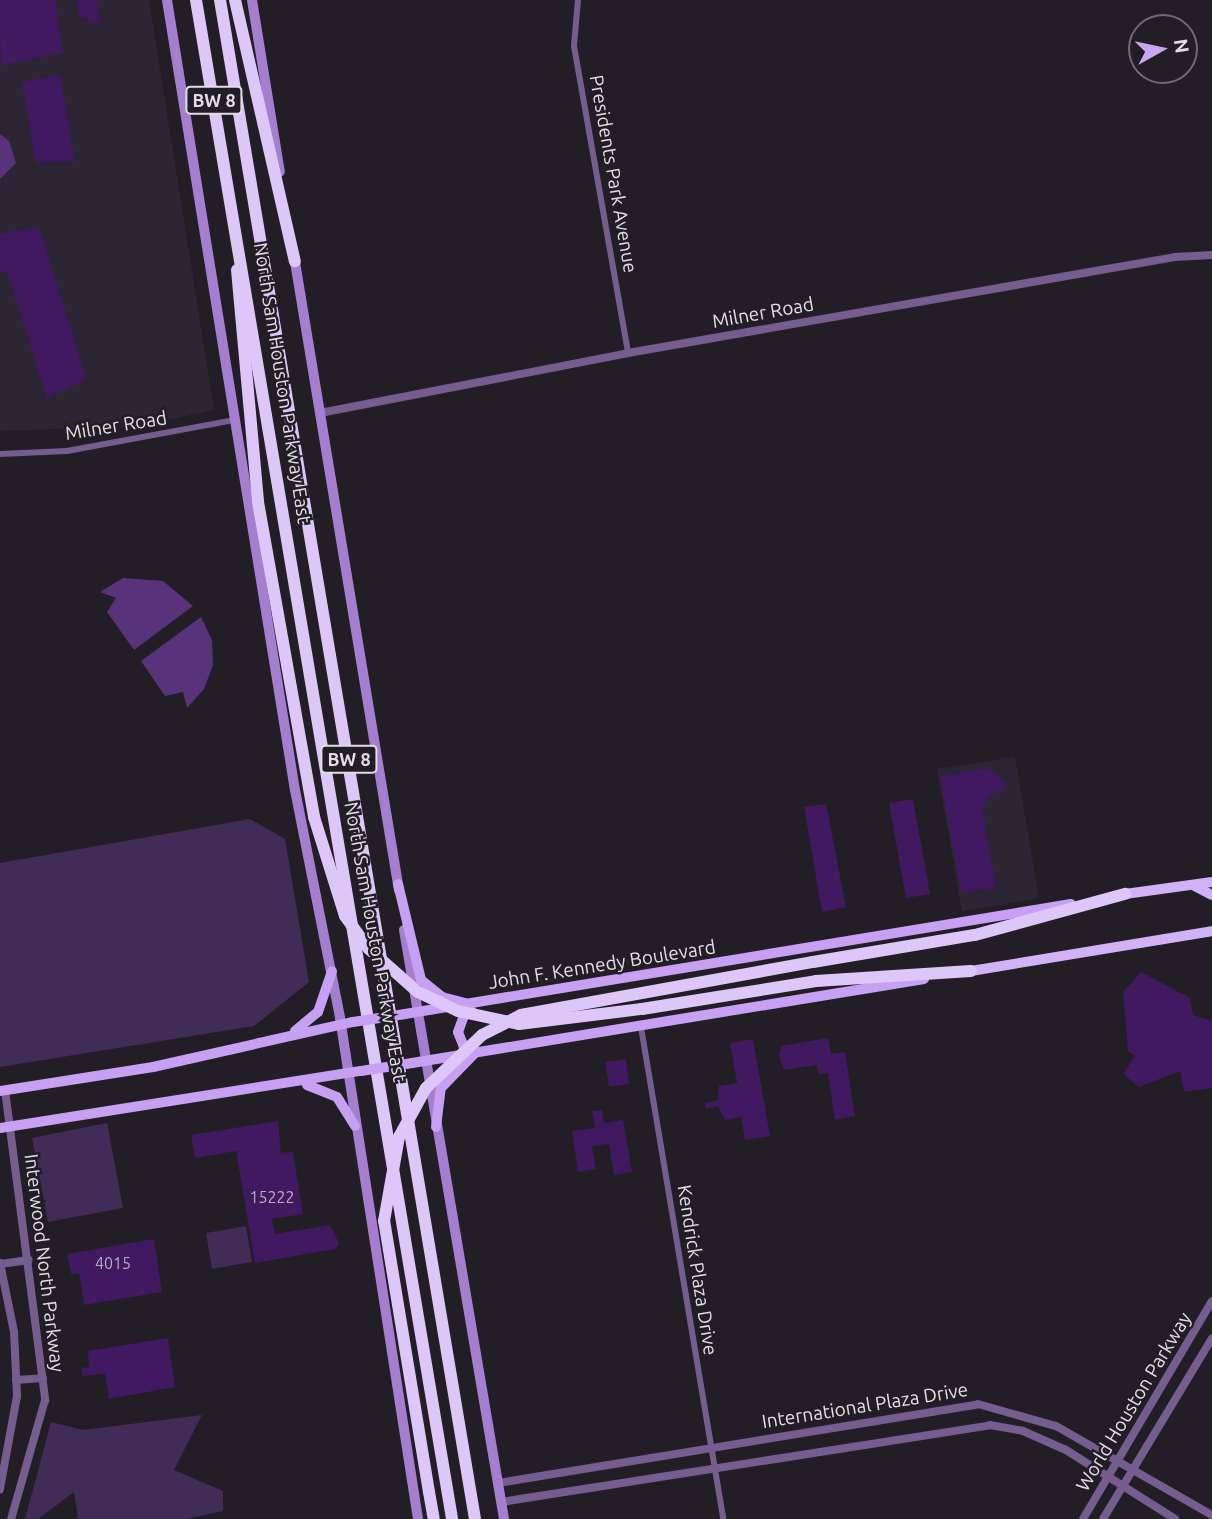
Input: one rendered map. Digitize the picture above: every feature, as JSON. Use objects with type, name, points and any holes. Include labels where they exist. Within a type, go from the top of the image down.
[{"type":"highway","name":"North Sam Houston Parkway East","points":[[196,0],[233,200],[452,1519]]},
{"type":"highway","name":"North Sam Houston Parkway East","points":[[220,0],[475,1519]]},
{"type":"highway","points":[[235,0],[295,261]]},
{"type":"highway","points":[[233,200],[258,502],[314,817],[345,916],[369,949],[418,992],[458,1011],[519,1024],[642,1009],[816,981],[971,971],[1212,931]]},
{"type":"highway","name":"John F. Kennedy Boulevard","points":[[1125,894],[1212,882]]},
{"type":"highway","points":[[1192,885],[1212,895]]},
{"type":"highway","points":[[434,1519],[384,1221],[399,1137],[426,1088],[476,1040],[521,1015],[975,935],[1125,894]]},
{"type":"highway","points":[[1198,933],[1212,921]]},
{"type":"main road","points":[[167,0],[295,790],[341,1024],[346,1074],[418,1519]]},
{"type":"main road","name":"North Sam Houston Parkway East","points":[[252,0],[398,884],[411,1013],[424,1061],[504,1519]]},
{"type":"main road","points":[[398,884],[421,980],[442,997],[470,1004]]},
{"type":"main road","name":"John F. Kennedy Boulevard","points":[[3,1091],[153,1067],[341,1024],[1125,894]]},
{"type":"main road","points":[[291,1034],[318,1013],[332,971]]},
{"type":"main road","points":[[5,1127],[641,1027],[971,971]]},
{"type":"main road","points":[[477,1052],[461,1042],[459,1022],[465,1013],[546,991]]},
{"type":"main road","points":[[436,1127],[441,1088],[477,1052]]},
{"type":"main road","points":[[293,1083],[330,1092],[355,1126]]},
{"type":"street","name":"Presidents Park Avenue","points":[[578,0],[574,46],[628,353]]},
{"type":"street","name":"Milner Road","points":[[320,412],[628,353],[1175,257],[1212,255]]},
{"type":"street","name":"Milner Road","points":[[0,454],[79,449],[235,420]]},
{"type":"street","name":"Kendrick Plaza Drive","points":[[641,1027],[723,1519]]},
{"type":"street","name":"Interwood North Parkway","points":[[3,1091],[5,1127],[29,1260],[45,1400],[11,1519]]},
{"type":"street","points":[[0,1264],[29,1260]]},
{"type":"street","name":"Interwood North Parkway","points":[[0,1264],[14,1332],[16,1380],[10,1455],[0,1489]]},
{"type":"street","name":"World Houston Parkway","points":[[1083,1519],[1212,1301]]},
{"type":"street","name":"World Houston Parkway","points":[[1104,1519],[1212,1338]]},
{"type":"street","points":[[1181,1353],[1196,1365]]},
{"type":"street","points":[[16,1380],[43,1378]]},
{"type":"street","name":"International Plaza Drive","points":[[498,1483],[959,1405],[996,1406],[1056,1426],[1212,1515]]},
{"type":"street","points":[[990,1425],[996,1406]]},
{"type":"street","points":[[851,1423],[854,1442]]},
{"type":"street","name":"International Plaza Drive","points":[[501,1502],[854,1442],[990,1425],[1044,1440],[1174,1519]]},
{"type":"shaded area","points":[[0,0],[149,0],[214,410],[140,426],[0,431]]},
{"type":"shaded area","points":[[0,134],[9,141],[16,163],[0,179]]},
{"type":"shaded area","points":[[123,578],[163,581],[193,606],[134,650],[107,612],[116,598],[100,592]]},
{"type":"shaded area","points":[[201,617],[212,640],[213,665],[204,689],[187,708],[183,692],[165,696],[141,661]]},
{"type":"shaded area","points":[[1015,757],[1039,898],[962,911],[937,769]]},
{"type":"shaded area","points":[[250,819],[285,839],[309,982],[254,1026],[0,1067],[0,863]]},
{"type":"shaded area","points":[[107,1123],[123,1208],[48,1222],[32,1138]]},
{"type":"shaded area","points":[[246,1226],[252,1262],[212,1269],[206,1233]]},
{"type":"shaded area","points":[[202,1415],[174,1470],[223,1491],[223,1511],[186,1519],[78,1519],[74,1492],[38,1519],[25,1519],[51,1422],[83,1430]]},
{"type":"building","points":[[0,0],[55,0],[63,53],[1,65]]},
{"type":"building","points":[[77,0],[96,0],[100,22],[89,24],[88,17],[80,18]]},
{"type":"building","points":[[60,75],[75,161],[36,163],[22,82]]},
{"type":"building","points":[[39,227],[86,379],[47,398],[7,271],[0,272],[0,234]]},
{"type":"building","points":[[988,768],[1004,779],[1006,790],[991,794],[982,808],[996,888],[961,893],[940,776]]},
{"type":"building","points":[[913,799],[930,894],[906,898],[889,803]]},
{"type":"building","points":[[826,804],[846,907],[822,912],[804,807]]},
{"type":"building","points":[[1141,972],[1190,998],[1193,1015],[1212,1021],[1212,1088],[1184,1092],[1180,1071],[1139,1087],[1123,1074],[1135,1056],[1128,1051],[1123,992]]},
{"type":"building","points":[[828,1038],[831,1054],[845,1052],[855,1116],[835,1120],[828,1073],[818,1074],[817,1065],[784,1070],[779,1056],[781,1046]]},
{"type":"building","points":[[753,1039],[770,1136],[745,1140],[741,1117],[725,1120],[718,1106],[706,1109],[705,1103],[718,1100],[719,1086],[737,1083],[730,1043]]},
{"type":"building","points":[[626,1059],[629,1084],[609,1087],[605,1062]]},
{"type":"building","points":[[602,1110],[604,1123],[623,1120],[632,1172],[614,1175],[609,1144],[592,1146],[596,1169],[578,1172],[572,1131],[595,1128],[592,1111]]},
{"type":"building","points":[[278,1121],[281,1154],[293,1152],[303,1214],[272,1219],[275,1234],[330,1225],[339,1243],[335,1249],[255,1263],[236,1151],[195,1158],[191,1135]]},
{"type":"building","points":[[154,1239],[162,1292],[84,1305],[79,1273],[71,1274],[67,1254]]},
{"type":"building","points":[[168,1338],[175,1387],[109,1399],[105,1374],[83,1376],[81,1368],[89,1367],[88,1351]]}]
